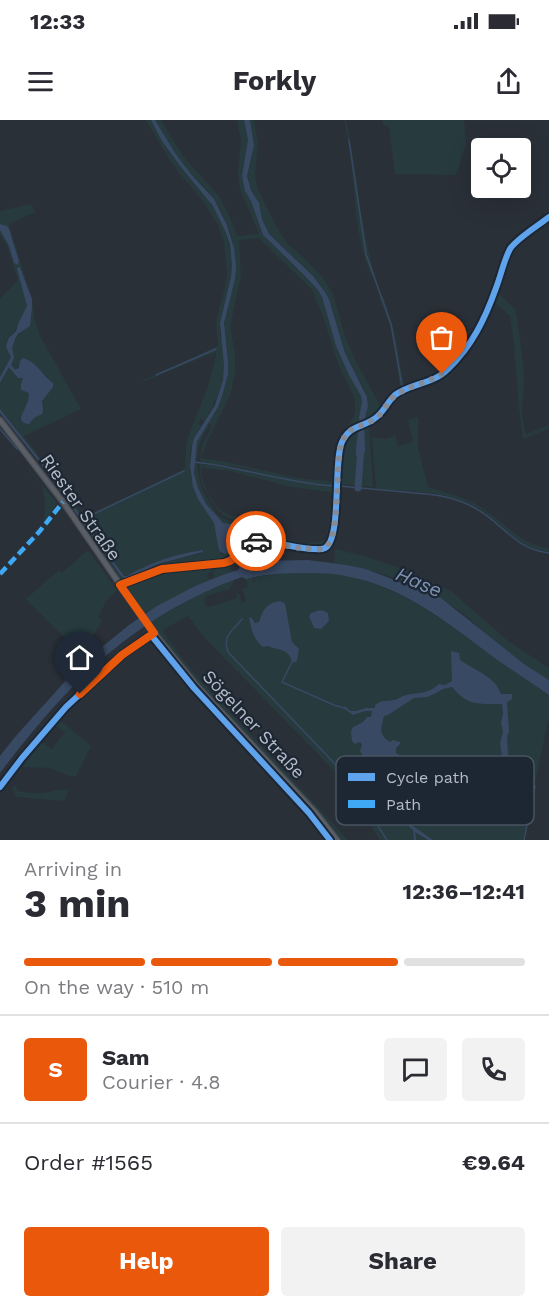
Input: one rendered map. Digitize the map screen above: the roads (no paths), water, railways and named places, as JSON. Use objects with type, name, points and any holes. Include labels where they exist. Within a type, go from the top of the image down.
[{"type":"street","points":[[120,585],[162,569],[219,564],[233,559],[261,539],[291,547],[322,549],[327,546],[332,537],[341,443],[350,430],[378,416],[394,396],[442,374],[463,353],[483,321],[510,250],[518,241],[549,218]]},
{"type":"street","name":"Riester Straße","points":[[0,420],[63,502],[138,611]]},
{"type":"street","name":"Sögelner Straße","points":[[138,611],[197,686],[315,813],[337,840]]},
{"type":"street","points":[[0,788],[22,758],[66,707],[122,655],[154,633]]},
{"type":"water","points":[[151,120],[155,120],[175,153],[214,199],[227,225],[234,248],[235,279],[224,323],[228,374],[218,407],[197,442],[194,473],[206,504],[223,523],[231,524],[243,533],[245,540],[243,542],[253,556],[261,561],[308,560],[347,565],[366,569],[441,598],[524,664],[549,680],[549,695],[444,620],[387,588],[367,581],[330,574],[282,574],[246,579],[242,577],[168,611],[136,632],[106,656],[51,710],[0,773],[0,756],[15,737],[68,678],[102,647],[157,606],[195,586],[238,570],[240,567],[231,551],[225,554],[219,551],[214,523],[198,499],[193,487],[190,466],[194,438],[215,405],[223,380],[220,323],[231,277],[230,245],[213,206],[180,166],[162,141]]},
{"type":"water","points":[[244,120],[250,120],[254,145],[247,176],[251,190],[259,203],[262,219],[269,234],[313,276],[325,292],[345,353],[367,397],[368,406],[364,422],[365,452],[361,458],[356,456],[356,448],[360,427],[361,396],[336,346],[322,297],[302,273],[263,235],[245,191],[242,176],[248,140]]},
{"type":"water","points":[[0,224],[9,229],[19,261],[18,265],[14,263],[9,246],[0,230]]},
{"type":"water","points":[[20,267],[32,299],[32,308],[30,326],[18,334],[15,339],[11,365],[15,370],[19,368],[23,358],[28,360],[53,383],[53,387],[42,401],[42,414],[29,424],[21,419],[29,393],[21,390],[23,378],[18,378],[9,367],[0,383],[0,377],[11,357],[6,347],[7,343],[16,331],[27,306],[17,269]]},
{"type":"water","points":[[0,409],[45,466],[124,576],[174,556],[194,551],[203,550],[203,552],[158,564],[125,579],[44,468],[0,413]]},
{"type":"water","points":[[279,601],[285,604],[292,642],[299,649],[297,661],[293,663],[286,652],[268,646],[263,647],[257,641],[249,618],[251,617],[255,623],[259,622],[265,608]]},
{"type":"water","points":[[320,610],[328,613],[329,621],[321,629],[314,628],[309,616]]},
{"type":"water","points":[[451,651],[459,653],[460,660],[494,682],[501,694],[512,694],[512,699],[507,702],[508,756],[502,756],[500,743],[503,732],[502,704],[474,703],[463,698],[452,687],[427,697],[414,698],[384,716],[382,734],[390,742],[393,740],[400,742],[396,753],[402,756],[363,756],[360,751],[362,745],[360,742],[355,744],[352,741],[353,727],[367,717],[371,717],[372,711],[353,715],[342,707],[350,711],[375,708],[375,705],[380,702],[426,692],[439,684],[445,685],[452,681]]},
{"type":"water","points":[[408,825],[433,840],[428,840],[415,832],[416,840],[414,840],[413,830]]},
{"type":"waterway","points":[[349,140],[366,254],[391,324],[402,386]]},
{"type":"waterway","points":[[156,375],[216,349]]},
{"type":"waterway","points":[[0,429],[17,449]]},
{"type":"waterway","points":[[358,488],[361,448]]},
{"type":"waterway","points":[[194,462],[230,467],[299,482],[334,486]]},
{"type":"waterway","points":[[85,518],[184,471]]},
{"type":"waterway","points":[[339,486],[432,495],[457,500],[485,514],[518,541],[537,551],[549,553]]},
{"type":"waterway","points":[[242,619],[227,637],[228,652],[336,765]]},
{"type":"waterway","points":[[292,662],[282,682],[344,708]]},
{"type":"waterway","points":[[534,791],[535,786]]},
{"type":"waterway","points":[[377,825],[387,840]]},
{"type":"waterway","points":[[524,840],[527,825]]},
{"type":"water label","name":"Hase","points":[[419,582]]}]
